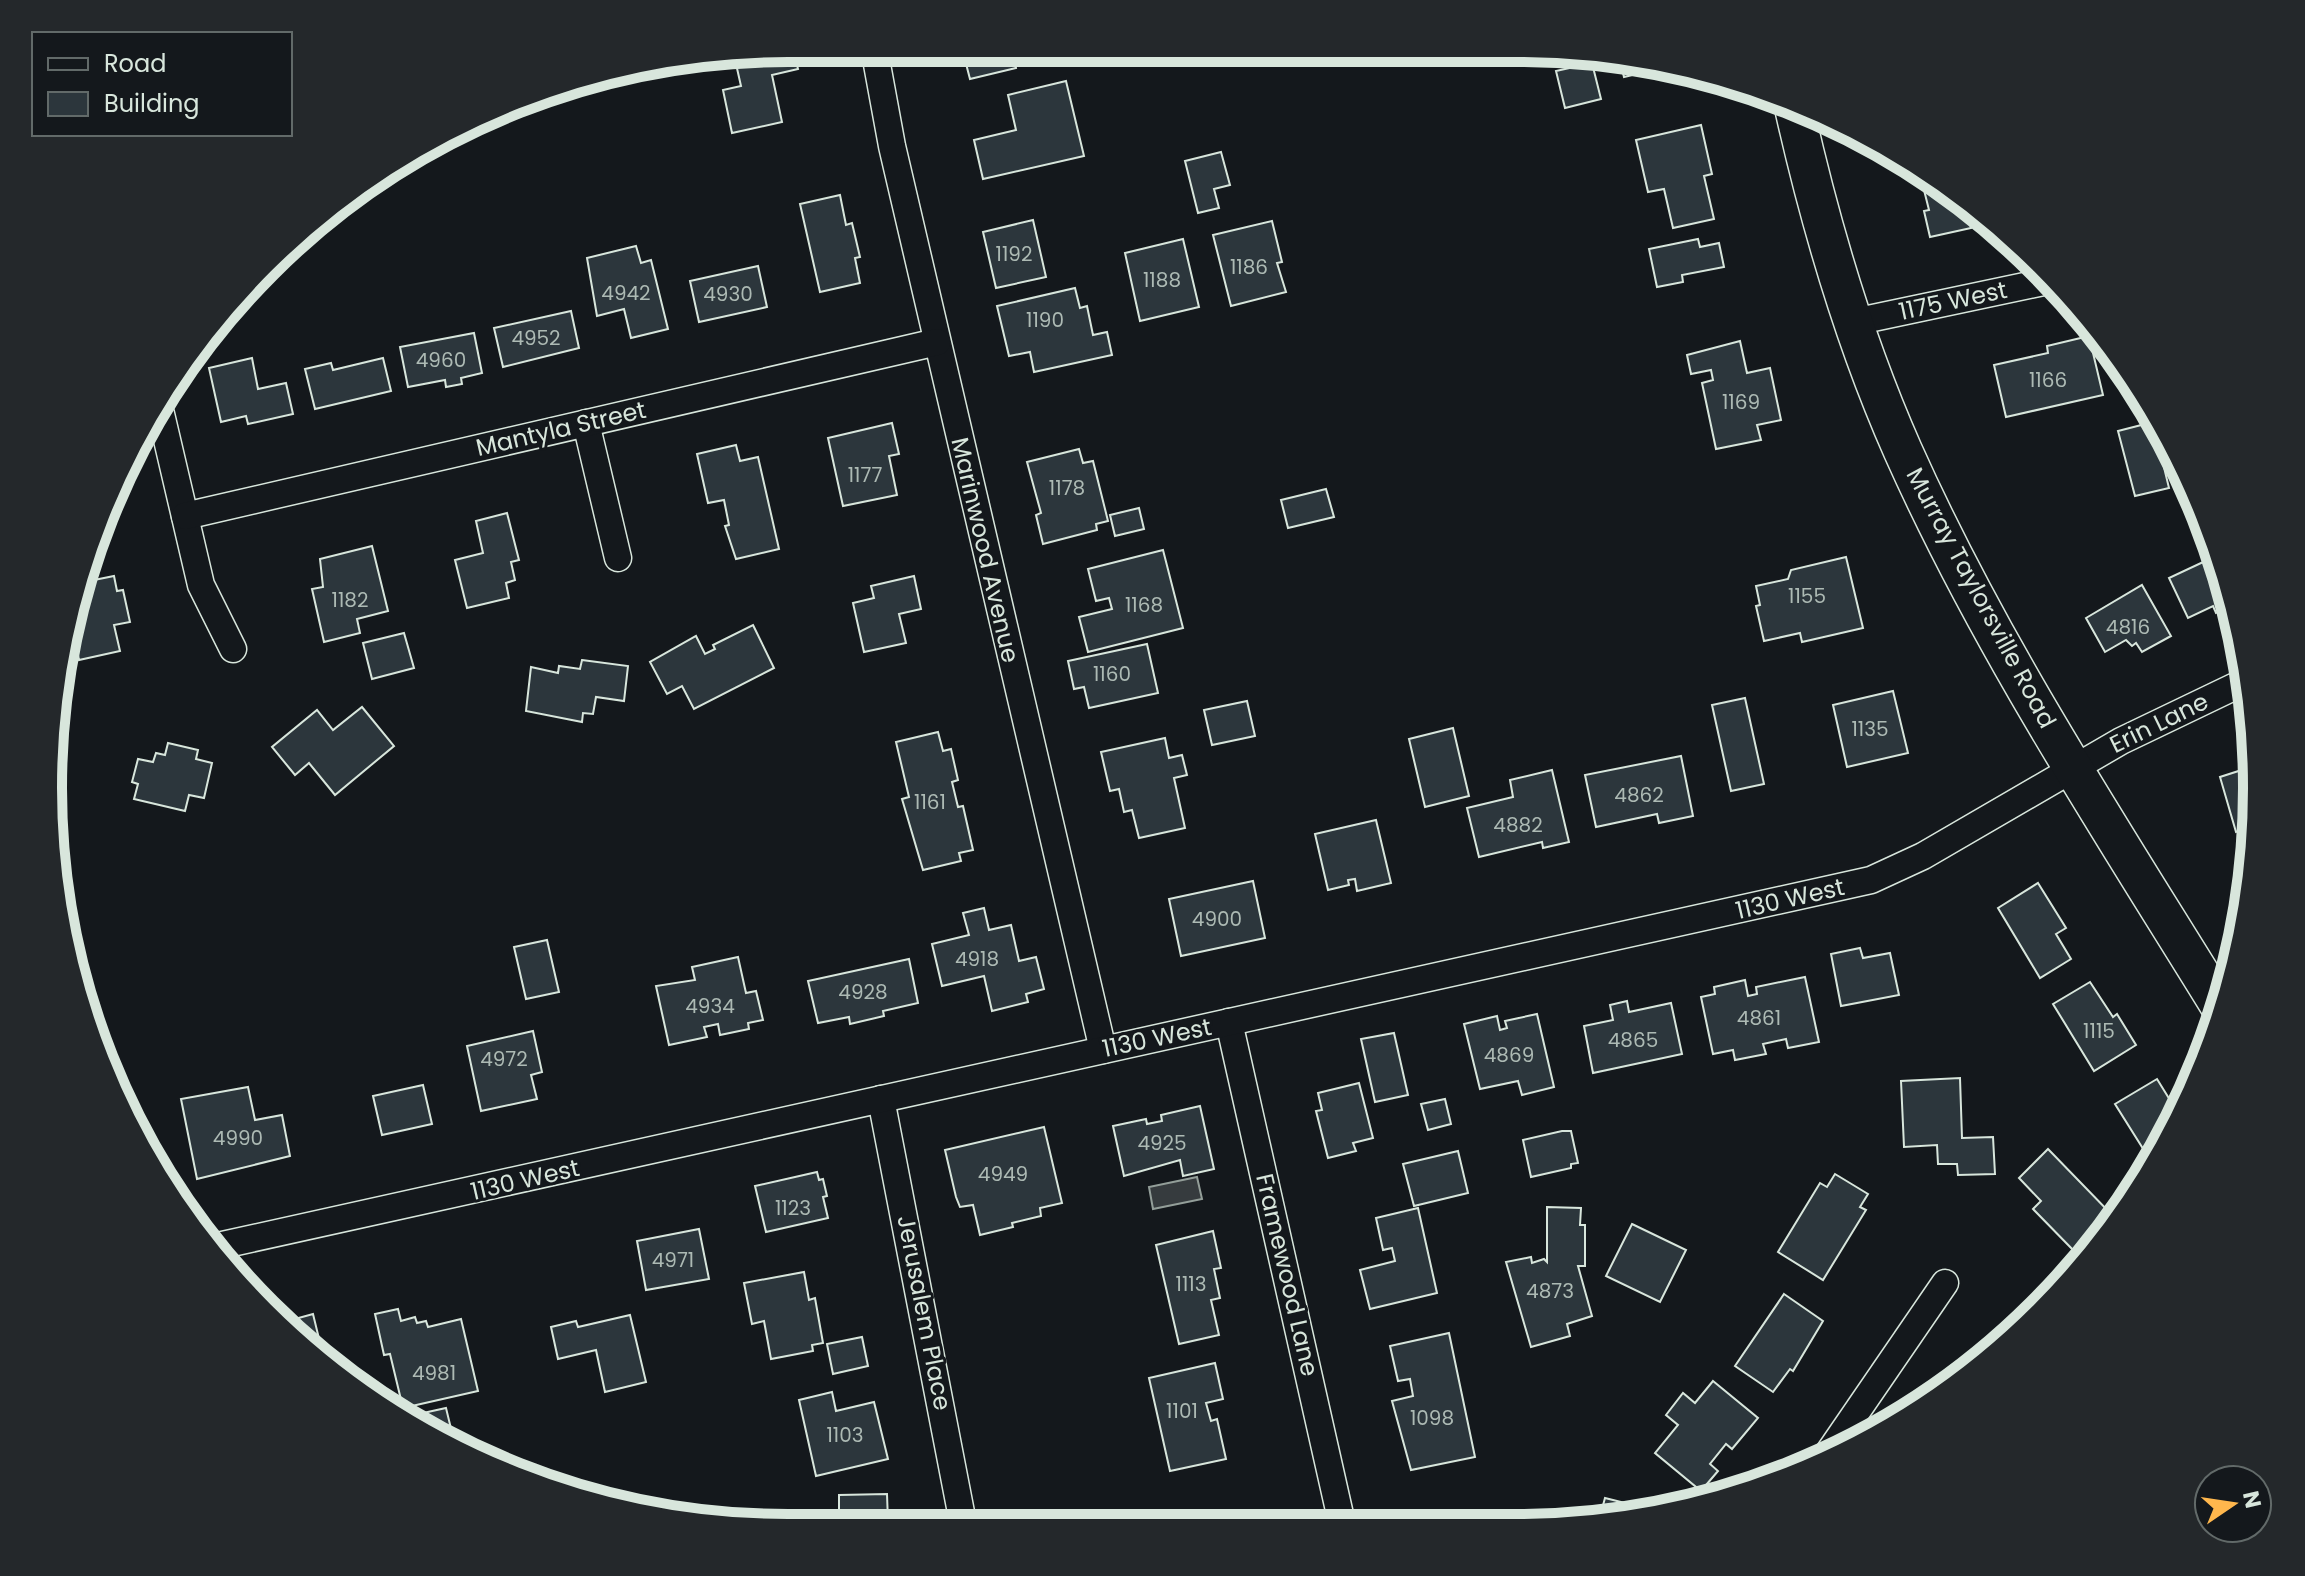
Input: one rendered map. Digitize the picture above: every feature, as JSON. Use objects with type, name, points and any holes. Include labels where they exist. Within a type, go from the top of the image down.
[{"type":"street","name":"Marinwood Avenue","points":[[877,62],[892,146],[1103,1050]]},
{"type":"street","name":"Murray Taylorsville Road","points":[[1796,118],[1815,198],[1854,322],[1902,450],[1955,558],[2072,767],[2212,994]]},
{"type":"street","name":"1175 West","points":[[1854,322],[2038,283]]},
{"type":"street","name":"Mantyla Street","points":[[185,516],[937,342]]},
{"type":"street","points":[[162,420],[206,599],[233,649]]},
{"type":"street","points":[[586,423],[618,558]]},
{"type":"street","name":"Erin Lane","points":[[2072,767],[2236,686]]},
{"type":"street","name":"1130 West","points":[[224,1245],[466,1194],[1871,880],[1923,856],[2072,767]]},
{"type":"street","name":"Framewood Lane","points":[[1229,1022],[1340,1514]]},
{"type":"street","name":"Jerusalem Place","points":[[881,1099],[961,1514]]},
{"type":"street","points":[[1838,1439],[1945,1283]]},
{"type":"shaded area","points":[[1197,1177],[1202,1199],[1153,1209],[1149,1187]]},
{"type":"building","points":[[796,62],[798,69],[772,75],[782,122],[732,133],[723,90],[741,86],[736,64]]},
{"type":"building","points":[[966,62],[1015,62],[1016,68],[970,79]]},
{"type":"building","points":[[1581,65],[1593,66],[1601,99],[1565,108],[1556,71]]},
{"type":"building","points":[[1622,70],[1641,73],[1624,77]]},
{"type":"building","points":[[1066,81],[1084,156],[983,179],[974,140],[1016,130],[1008,95]]},
{"type":"building","points":[[1701,125],[1712,174],[1704,176],[1714,219],[1673,228],[1664,189],[1648,192],[1636,140]]},
{"type":"building","points":[[1221,152],[1230,185],[1214,189],[1219,208],[1198,213],[1185,161]]},
{"type":"building","points":[[1923,186],[1969,220],[1971,228],[1930,237],[1924,211],[1929,210]]},
{"type":"building","points":[[840,195],[846,225],[852,223],[860,257],[855,258],[860,283],[820,292],[800,204]]},
{"type":"building","points":[[1033,220],[1046,277],[996,288],[983,232]]},
{"type":"building","points":[[1272,221],[1282,262],[1277,263],[1286,292],[1231,306],[1213,235]]},
{"type":"building","points":[[1183,239],[1199,307],[1140,321],[1125,253]]},
{"type":"building","points":[[1698,239],[1700,247],[1719,243],[1724,267],[1682,275],[1683,282],[1657,287],[1649,249]]},
{"type":"building","points":[[636,246],[641,263],[651,260],[668,329],[631,338],[624,309],[597,316],[587,258]]},
{"type":"building","points":[[758,266],[767,307],[699,322],[690,281]]},
{"type":"building","points":[[1075,288],[1080,308],[1087,306],[1093,335],[1107,332],[1112,355],[1034,372],[1030,352],[1009,356],[997,306]]},
{"type":"building","points":[[571,311],[579,348],[503,367],[494,328]]},
{"type":"building","points":[[474,333],[482,373],[461,378],[462,384],[446,387],[445,380],[408,387],[400,347]]},
{"type":"building","points":[[2086,337],[2091,343],[2103,395],[2006,417],[1994,365],[2048,353],[2047,346]]},
{"type":"building","points":[[1740,341],[1747,373],[1770,368],[1781,420],[1757,425],[1761,440],[1716,449],[1702,383],[1713,380],[1711,370],[1691,374],[1687,355]]},
{"type":"building","points":[[252,358],[258,389],[286,383],[293,414],[248,424],[246,416],[221,422],[209,368]]},
{"type":"building","points":[[383,358],[391,391],[315,409],[305,369],[331,363],[333,370]]},
{"type":"building","points":[[892,423],[899,454],[889,456],[897,495],[843,506],[828,438]]},
{"type":"building","points":[[2145,424],[2160,452],[2169,488],[2135,496],[2118,431]]},
{"type":"building","points":[[736,445],[740,461],[758,457],[779,549],[736,559],[725,526],[729,525],[724,500],[708,503],[697,454]]},
{"type":"building","points":[[1079,449],[1083,463],[1093,461],[1108,521],[1096,524],[1097,530],[1043,544],[1036,515],[1041,513],[1027,462]]},
{"type":"building","points":[[1326,489],[1334,517],[1288,528],[1281,500]]},
{"type":"building","points":[[1139,508],[1144,529],[1115,536],[1110,515]]},
{"type":"building","points":[[507,513],[519,560],[511,562],[515,580],[506,583],[509,598],[467,608],[455,560],[483,553],[476,521]]},
{"type":"building","points":[[372,546],[388,611],[357,619],[360,633],[324,642],[312,589],[323,587],[320,559]]},
{"type":"building","points":[[1163,550],[1183,628],[1088,652],[1079,617],[1112,609],[1109,598],[1096,601],[1088,569]]},
{"type":"building","points":[[1846,557],[1863,628],[1802,642],[1800,633],[1764,641],[1756,606],[1760,605],[1756,586],[1788,579],[1791,570]]},
{"type":"building","points":[[2206,561],[2221,611],[2216,613],[2213,606],[2188,618],[2169,578]]},
{"type":"building","points":[[114,576],[117,591],[123,590],[130,622],[114,625],[120,651],[79,660],[76,646],[93,580]]},
{"type":"building","points":[[914,576],[921,609],[899,614],[906,643],[864,652],[853,603],[874,598],[871,586]]},
{"type":"building","points":[[2142,585],[2171,636],[2142,652],[2136,643],[2132,646],[2126,640],[2105,652],[2086,618]]},
{"type":"building","points":[[753,625],[774,668],[694,709],[682,686],[667,694],[650,662],[696,636],[705,654],[715,649],[713,645]]},
{"type":"building","points":[[404,633],[414,668],[372,679],[363,643]]},
{"type":"building","points":[[1147,644],[1158,693],[1089,708],[1084,687],[1074,689],[1068,661]]},
{"type":"building","points":[[582,660],[628,666],[624,701],[596,697],[593,714],[583,713],[582,722],[526,711],[531,667],[558,673],[559,666],[580,669]]},
{"type":"building","points":[[1893,691],[1908,753],[1847,767],[1833,705]]},
{"type":"building","points":[[1745,698],[1764,784],[1731,791],[1712,705]]},
{"type":"building","points":[[1247,701],[1255,736],[1212,745],[1204,710]]},
{"type":"building","points":[[362,707],[394,746],[335,795],[309,763],[295,775],[272,747],[317,710],[333,730]]},
{"type":"building","points":[[1453,728],[1469,796],[1425,807],[1409,739]]},
{"type":"building","points":[[938,732],[943,751],[951,749],[958,780],[952,782],[958,807],[963,806],[973,850],[959,853],[961,861],[923,870],[902,799],[909,797],[896,742]]},
{"type":"building","points":[[1165,738],[1169,758],[1182,755],[1187,775],[1174,778],[1185,828],[1139,838],[1132,810],[1124,812],[1119,789],[1110,791],[1101,752]]},
{"type":"building","points":[[168,743],[198,750],[196,759],[212,763],[204,798],[189,795],[185,811],[134,799],[138,784],[132,782],[138,759],[153,762],[156,753],[165,755]]},
{"type":"building","points":[[1681,756],[1693,816],[1659,823],[1657,814],[1596,827],[1585,775]]},
{"type":"building","points":[[1552,770],[1569,842],[1543,848],[1542,842],[1479,857],[1467,808],[1513,797],[1510,780]]},
{"type":"building","points":[[2242,770],[2241,830],[2236,832],[2220,777]]},
{"type":"building","points":[[1376,820],[1391,883],[1357,891],[1355,879],[1348,880],[1349,885],[1328,890],[1315,834]]},
{"type":"building","points":[[1253,881],[1265,938],[1181,956],[1169,899]]},
{"type":"building","points":[[2038,883],[2066,928],[2056,934],[2071,959],[2040,978],[1998,908]]},
{"type":"building","points":[[984,908],[989,930],[1011,925],[1019,961],[1036,957],[1044,989],[1026,994],[1028,1002],[992,1011],[984,976],[942,986],[932,944],[969,935],[963,913]]},
{"type":"building","points":[[547,940],[559,992],[526,999],[514,947]]},
{"type":"building","points":[[1860,948],[1863,958],[1890,953],[1899,995],[1841,1006],[1831,954]]},
{"type":"building","points":[[738,957],[746,993],[756,991],[763,1020],[748,1023],[749,1029],[720,1035],[718,1024],[704,1027],[707,1037],[669,1045],[656,986],[695,980],[692,967]]},
{"type":"building","points":[[909,959],[918,1003],[883,1011],[884,1016],[850,1024],[849,1017],[818,1023],[808,981]]},
{"type":"building","points":[[1805,977],[1819,1042],[1788,1048],[1786,1039],[1763,1044],[1766,1054],[1735,1060],[1733,1050],[1713,1054],[1701,997],[1715,994],[1714,987],[1745,980],[1748,996],[1757,994],[1756,987]]},
{"type":"building","points":[[2090,982],[2113,1017],[2117,1014],[2136,1045],[2094,1071],[2053,1004]]},
{"type":"building","points":[[1627,1001],[1629,1012],[1671,1003],[1682,1054],[1593,1073],[1584,1026],[1613,1020],[1610,1005]]},
{"type":"building","points":[[1537,1014],[1554,1087],[1522,1095],[1518,1081],[1480,1089],[1464,1024],[1497,1016],[1500,1030],[1507,1028],[1505,1021]]},
{"type":"building","points":[[533,1031],[542,1072],[531,1075],[537,1099],[481,1111],[467,1046]]},
{"type":"building","points":[[1394,1033],[1408,1095],[1375,1102],[1361,1039]]},
{"type":"building","points":[[1960,1078],[1962,1138],[1993,1137],[1995,1174],[1958,1175],[1957,1164],[1938,1164],[1937,1145],[1904,1147],[1901,1081]]},
{"type":"building","points":[[2157,1079],[2171,1102],[2145,1152],[2115,1104]]},
{"type":"building","points":[[1359,1083],[1373,1138],[1353,1143],[1356,1151],[1328,1158],[1316,1111],[1322,1110],[1318,1093]]},
{"type":"building","points":[[423,1085],[432,1124],[382,1135],[373,1096]]},
{"type":"building","points":[[248,1087],[255,1120],[282,1115],[290,1156],[197,1179],[181,1099]]},
{"type":"building","points":[[1445,1099],[1451,1124],[1428,1130],[1421,1104]]},
{"type":"building","points":[[1200,1106],[1214,1169],[1183,1176],[1180,1160],[1124,1176],[1113,1126],[1146,1119],[1147,1124],[1162,1121],[1161,1115]]},
{"type":"building","points":[[1044,1127],[1062,1203],[1040,1208],[1041,1216],[1012,1223],[1013,1227],[980,1235],[973,1205],[960,1207],[945,1150]]},
{"type":"building","points":[[1571,1131],[1578,1163],[1571,1164],[1571,1168],[1531,1177],[1523,1140]]},
{"type":"building","points":[[2048,1149],[2107,1210],[2075,1252],[2033,1209],[2041,1201],[2019,1178]]},
{"type":"building","points":[[1458,1151],[1468,1193],[1414,1206],[1403,1164]]},
{"type":"building","points":[[817,1172],[819,1180],[823,1179],[828,1218],[766,1232],[755,1186]]},
{"type":"building","points":[[1835,1174],[1868,1194],[1860,1207],[1866,1210],[1823,1280],[1778,1252],[1820,1183],[1827,1187]]},
{"type":"building","points":[[1547,1207],[1581,1208],[1580,1225],[1585,1225],[1585,1266],[1578,1266],[1592,1316],[1567,1324],[1570,1336],[1531,1347],[1506,1262],[1531,1257],[1532,1263],[1544,1259],[1547,1262]]},
{"type":"building","points":[[1418,1208],[1437,1293],[1370,1309],[1360,1270],[1395,1261],[1392,1248],[1383,1250],[1376,1218]]},
{"type":"building","points":[[1632,1224],[1686,1250],[1660,1302],[1606,1276]]},
{"type":"building","points":[[699,1229],[709,1279],[646,1290],[637,1241]]},
{"type":"building","points":[[1213,1231],[1221,1268],[1214,1269],[1220,1298],[1211,1300],[1219,1335],[1179,1344],[1156,1245]]},
{"type":"building","points":[[804,1272],[809,1300],[815,1298],[823,1343],[812,1345],[813,1351],[771,1359],[764,1321],[752,1324],[744,1283]]},
{"type":"building","points":[[1784,1294],[1823,1321],[1793,1371],[1790,1369],[1773,1392],[1735,1366]]},
{"type":"building","points":[[398,1309],[401,1321],[415,1317],[417,1323],[426,1321],[428,1327],[461,1319],[478,1391],[409,1407],[402,1402],[390,1354],[384,1355],[375,1314]]},
{"type":"building","points":[[313,1314],[320,1343],[309,1334],[294,1319]]},
{"type":"building","points":[[630,1315],[646,1382],[605,1392],[596,1350],[558,1359],[551,1327],[576,1321],[578,1327]]},
{"type":"building","points":[[1449,1333],[1475,1457],[1411,1470],[1392,1401],[1413,1396],[1410,1379],[1398,1381],[1390,1346]]},
{"type":"building","points":[[862,1337],[868,1366],[833,1374],[827,1344]]},
{"type":"building","points":[[1215,1363],[1223,1399],[1206,1403],[1211,1421],[1217,1419],[1226,1459],[1170,1471],[1149,1378]]},
{"type":"building","points":[[1713,1381],[1758,1418],[1732,1449],[1726,1444],[1710,1464],[1718,1471],[1700,1490],[1655,1453],[1678,1425],[1666,1415],[1683,1393],[1695,1403]]},
{"type":"building","points":[[832,1392],[836,1411],[874,1402],[888,1459],[816,1476],[799,1400]]},
{"type":"building","points":[[446,1408],[452,1431],[425,1417],[420,1414]]},
{"type":"building","points":[[887,1494],[888,1514],[839,1514],[839,1495]]},
{"type":"building","points":[[1605,1498],[1632,1505],[1612,1508],[1602,1509]]}]
